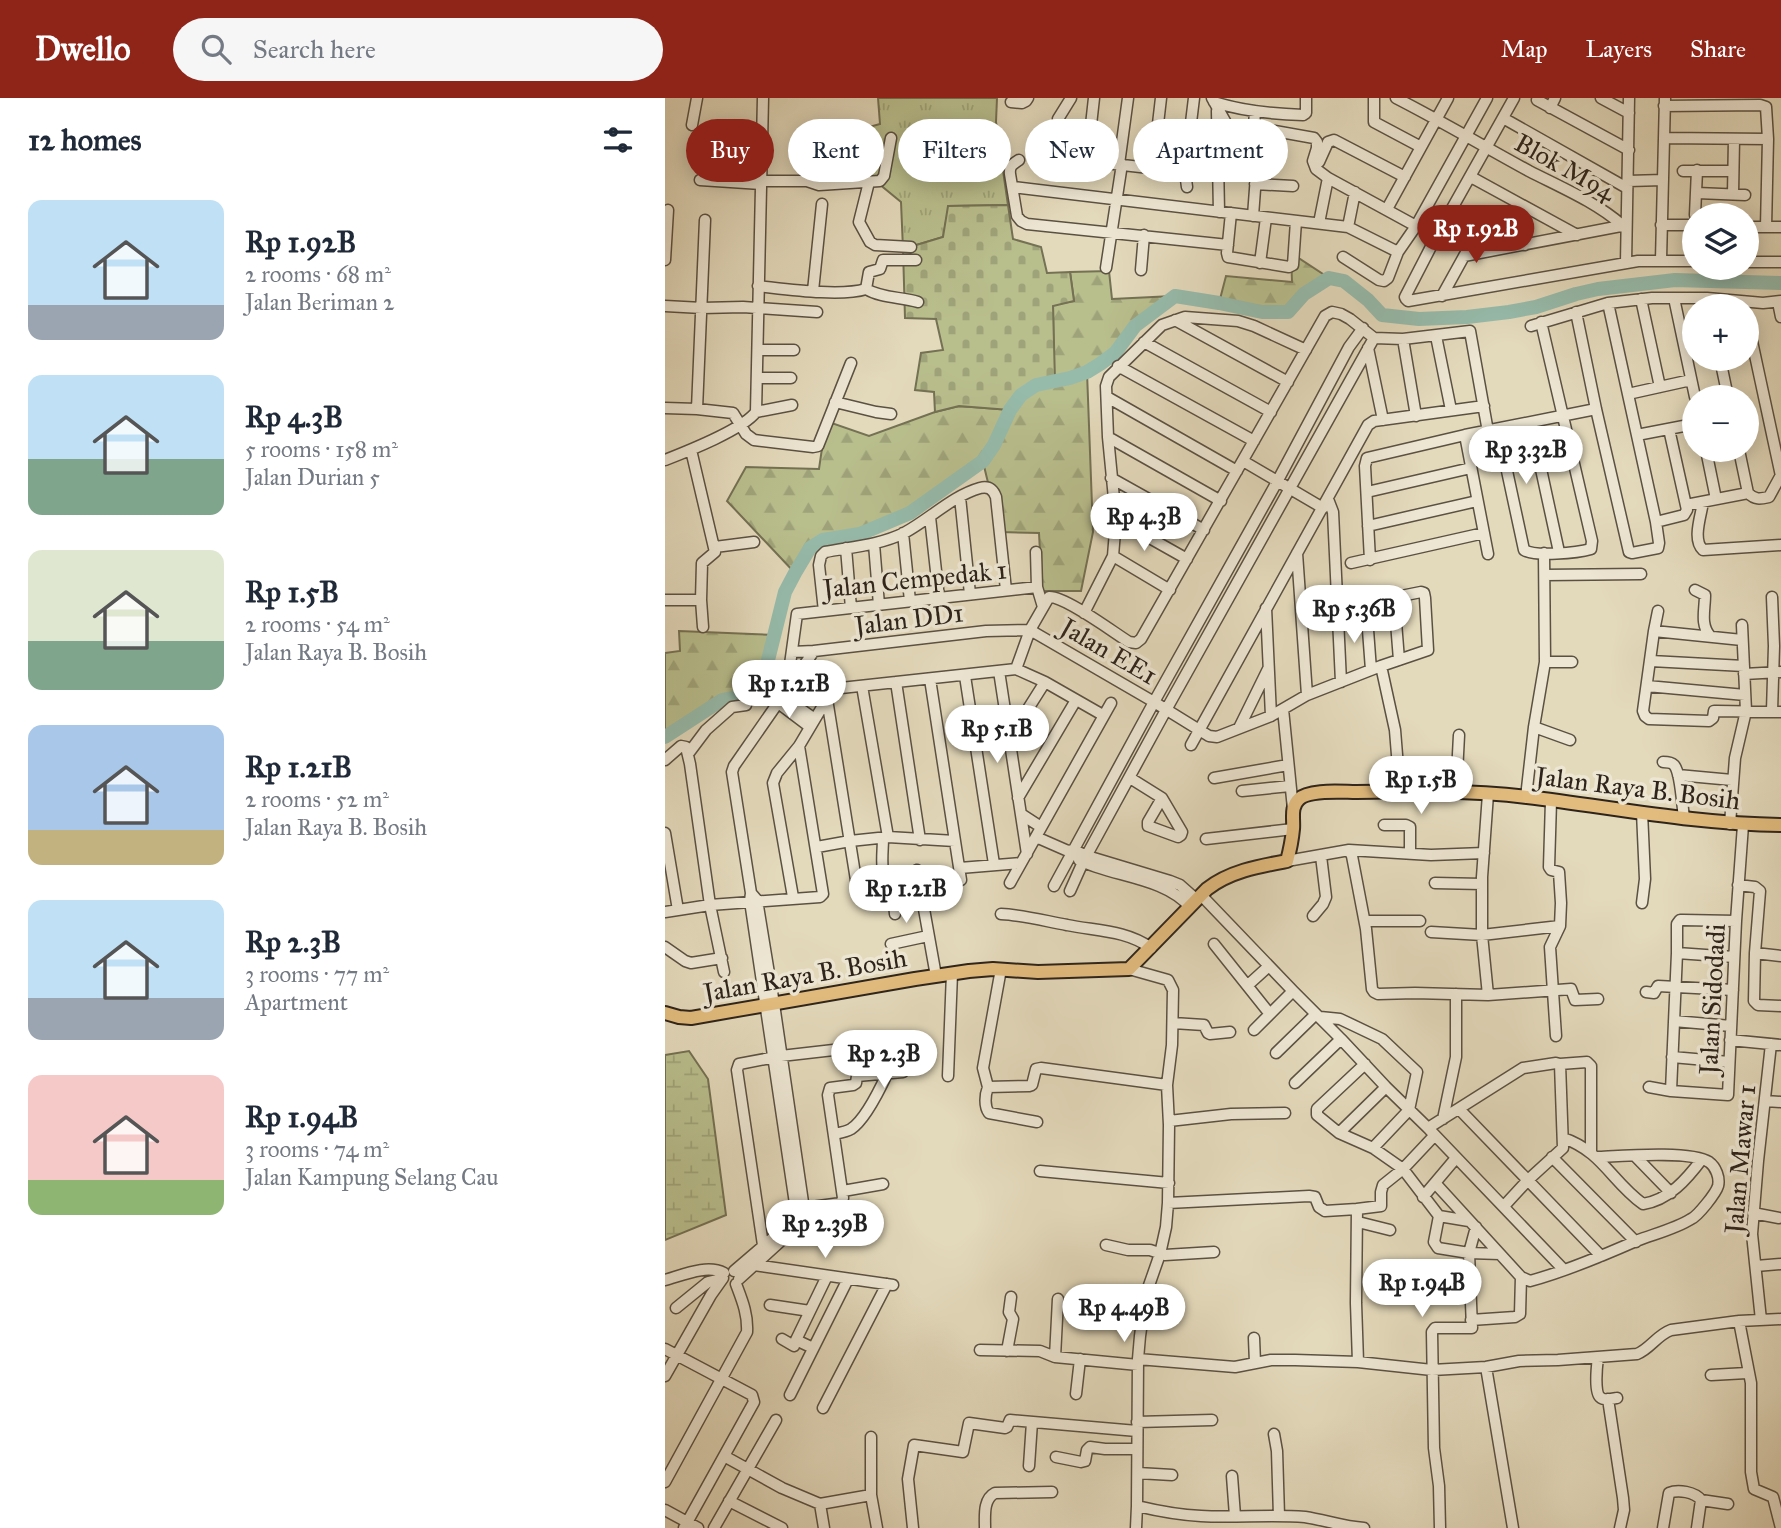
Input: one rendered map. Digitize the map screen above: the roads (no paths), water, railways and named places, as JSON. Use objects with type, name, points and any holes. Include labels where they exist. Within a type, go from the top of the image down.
[{"type":"main road","name":"Jalan Raya B. Bosih","points":[[1293,810],[1302,796],[1319,792],[1456,793],[1526,797],[1736,824],[1781,825]]},
{"type":"main road","points":[[1129,969],[1215,883],[1262,866],[1287,861],[1293,829],[1293,810]]},
{"type":"main road","name":"Jalan Raya B. Bosih","points":[[665,1013],[691,1018],[936,976],[1001,969],[1038,972],[1129,969]]},
{"type":"street","points":[[693,119],[697,98]]},
{"type":"street","points":[[762,119],[763,98]]},
{"type":"street","points":[[1011,102],[1022,103],[1028,98]]},
{"type":"street","points":[[1058,119],[1071,98]]},
{"type":"street","points":[[1092,119],[1094,98]]},
{"type":"street","points":[[1106,268],[1128,98]]},
{"type":"street","points":[[1159,119],[1161,98]]},
{"type":"street","points":[[1191,119],[1194,98]]},
{"type":"street","points":[[1214,102],[1231,108],[1303,115],[1306,113],[1306,98]]},
{"type":"street","points":[[1374,98],[1374,122],[1421,147]]},
{"type":"street","name":"Blok M94","points":[[1396,98],[1467,135],[1624,225]]},
{"type":"street","points":[[1387,209],[1448,98]]},
{"type":"street","points":[[1343,257],[1379,280],[1388,278],[1413,224],[1487,98]]},
{"type":"street","points":[[1514,98],[1436,237],[1405,297],[1408,301],[1626,263],[1682,261]]},
{"type":"street","points":[[1601,98],[1629,113]]},
{"type":"street","points":[[1626,263],[1624,225],[1629,98]]},
{"type":"street","points":[[1537,100],[1552,103],[1629,150]]},
{"type":"street","points":[[1214,102],[1224,119]]},
{"type":"street","points":[[1214,102],[1219,212]]},
{"type":"street","points":[[1661,260],[1665,102],[1766,107],[1766,227]]},
{"type":"street","points":[[1255,111],[1254,126],[1314,138],[1320,150],[1316,169],[1413,224]]},
{"type":"street","points":[[1503,118],[1627,184],[1663,180]]},
{"type":"street","points":[[884,175],[891,138]]},
{"type":"street","points":[[1664,138],[1767,139]]},
{"type":"street","points":[[1733,194],[1734,138]]},
{"type":"street","points":[[1320,150],[1334,140],[1405,177]]},
{"type":"street","points":[[1019,160],[1009,169],[1017,216],[1027,224],[1228,245]]},
{"type":"street","points":[[1120,164],[1133,165]]},
{"type":"street","points":[[1696,203],[1697,170]]},
{"type":"street","points":[[1683,171],[1733,171]]},
{"type":"street","points":[[1471,177],[1577,235]]},
{"type":"street","points":[[1319,223],[1328,178]]},
{"type":"street","points":[[665,460],[740,425],[756,412],[761,182]]},
{"type":"street","points":[[810,182],[819,185],[869,182],[859,222],[870,242],[876,245],[911,247]]},
{"type":"street","points":[[1186,182],[1187,187]]},
{"type":"street","points":[[1253,216],[1255,184],[1293,186]]},
{"type":"street","points":[[1013,187],[1348,227],[1398,252]]},
{"type":"street","points":[[1348,227],[1355,192]]},
{"type":"street","points":[[1697,194],[1745,195]]},
{"type":"street","points":[[813,292],[822,204]]},
{"type":"street","points":[[665,260],[668,210]]},
{"type":"street","points":[[1471,212],[1525,245]]},
{"type":"street","points":[[1231,213],[1228,257],[1289,267],[1293,265],[1296,221]]},
{"type":"street","points":[[1260,263],[1266,218]]},
{"type":"street","points":[[697,409],[705,220]]},
{"type":"street","points":[[1442,296],[1484,220]]},
{"type":"street","points":[[1464,256],[1624,225]]},
{"type":"street","points":[[1661,225],[1682,225]]},
{"type":"street","points":[[1759,227],[1781,227]]},
{"type":"street","points":[[1141,270],[1145,235]]},
{"type":"street","points":[[866,289],[869,272],[880,269],[883,260],[916,260]]},
{"type":"street","points":[[1759,262],[1781,262]]},
{"type":"street","points":[[758,286],[813,292],[866,289],[875,294],[918,302]]},
{"type":"street","points":[[1674,298],[1692,385]]},
{"type":"street","points":[[1641,299],[1660,387]]},
{"type":"street","points":[[1498,429],[1524,550],[1545,558],[1559,552],[1591,549],[1563,417],[1536,324],[1608,303],[1641,299],[1682,299]]},
{"type":"street","points":[[1759,303],[1779,302],[1781,317]]},
{"type":"street","points":[[1576,312],[1629,552],[1658,548],[1655,522],[1608,303]]},
{"type":"street","points":[[665,306],[817,312]]},
{"type":"street","points":[[1016,669],[1030,630],[1049,597],[1084,613],[1129,642],[1136,643],[1141,639],[1305,350],[1325,316],[1332,312],[1342,314],[1374,338],[1403,339],[1470,331],[1487,426]]},
{"type":"street","points":[[1084,613],[1113,556],[1116,519],[1106,386],[1118,366],[1162,325],[1185,317],[1238,321],[1305,350]]},
{"type":"street","points":[[1175,320],[1288,382]]},
{"type":"street","points":[[1054,886],[1349,347],[1363,328]]},
{"type":"street","points":[[1436,336],[1451,410]]},
{"type":"street","points":[[1070,891],[1166,710],[1374,338]]},
{"type":"street","points":[[1403,339],[1416,416]]},
{"type":"street","points":[[1144,342],[1271,412]]},
{"type":"street","points":[[1349,347],[1365,352]]},
{"type":"street","points":[[758,350],[794,350]]},
{"type":"street","points":[[1365,352],[1383,420]]},
{"type":"street","points":[[665,408],[733,413],[754,440],[818,446],[851,363]]},
{"type":"street","points":[[1118,366],[1254,441]]},
{"type":"street","points":[[1742,462],[1748,493],[1753,498],[1769,497],[1781,475],[1758,371]]},
{"type":"street","points":[[758,378],[791,378]]},
{"type":"street","points":[[1628,394],[1691,380]]},
{"type":"street","points":[[1107,397],[1240,466],[1325,503],[1333,512],[1341,682]]},
{"type":"street","points":[[835,402],[891,414]]},
{"type":"street","points":[[756,412],[792,405]]},
{"type":"street","points":[[1191,745],[1368,425],[1383,420],[1483,406]]},
{"type":"street","points":[[1370,559],[1365,462],[1367,458],[1465,435],[1596,410]]},
{"type":"street","points":[[1531,423],[1559,552]]},
{"type":"street","points":[[1637,435],[1682,426]]},
{"type":"street","points":[[1655,522],[1684,514],[1687,510],[1669,429]]},
{"type":"street","points":[[1465,435],[1488,554]]},
{"type":"street","points":[[1108,437],[1221,500]]},
{"type":"street","points":[[691,450],[715,547],[714,554],[702,563],[703,627]]},
{"type":"street","points":[[1708,462],[1716,499]]},
{"type":"street","points":[[1367,492],[1471,468]]},
{"type":"street","points":[[1111,478],[1204,530]]},
{"type":"street","points":[[824,611],[820,565],[821,556],[825,552],[874,544],[903,533],[960,497],[982,487],[994,491],[1006,590]]},
{"type":"street","points":[[1686,505],[1748,493]]},
{"type":"street","points":[[960,497],[970,594]]},
{"type":"street","points":[[1368,526],[1478,501]]},
{"type":"street","points":[[1703,502],[1698,529],[1700,549],[1781,545]]},
{"type":"street","points":[[930,517],[939,598]]},
{"type":"street","points":[[1116,519],[1187,559]]},
{"type":"street","points":[[903,533],[910,601]]},
{"type":"street","points":[[1351,563],[1484,533]]},
{"type":"street","points":[[715,547],[754,542]]},
{"type":"street","points":[[874,544],[879,605]]},
{"type":"street","points":[[846,548],[851,608]]},
{"type":"street","points":[[1036,552],[1037,587],[1043,607]]},
{"type":"street","points":[[1297,553],[1307,695]]},
{"type":"street","points":[[1113,556],[1170,590]]},
{"type":"street","points":[[1526,797],[1545,662],[1545,558]]},
{"type":"street","points":[[1545,575],[1641,574]]},
{"type":"street","name":"Jalan Cempedak 1","points":[[792,652],[797,614],[1037,587]]},
{"type":"street","points":[[1695,590],[1705,595],[1704,625],[1710,636]]},
{"type":"street","points":[[1200,730],[1209,736],[1217,737],[1271,716],[1307,695],[1428,650],[1424,593],[1336,609]]},
{"type":"street","points":[[1394,597],[1399,660]]},
{"type":"street","points":[[1717,711],[1776,712],[1773,699],[1777,645],[1772,597]]},
{"type":"street","points":[[665,600],[701,600]]},
{"type":"street","points":[[1366,603],[1376,668],[1395,730],[1400,792]]},
{"type":"street","points":[[1266,607],[1271,716]]},
{"type":"street","points":[[1658,611],[1644,716],[1649,719],[1709,721],[1717,711],[1716,692]]},
{"type":"street","name":"Jalan Sidodadi","points":[[1649,1087],[1728,1095],[1738,885],[1733,780],[1746,711],[1742,625]]},
{"type":"street","name":"Jalan EE1","points":[[1030,630],[1200,730]]},
{"type":"street","name":"Jalan DD1","points":[[792,652],[986,631],[1030,630]]},
{"type":"street","points":[[1654,631],[1742,640]]},
{"type":"street","points":[[676,1308],[708,1282],[730,1278],[754,1265],[804,1220],[732,772],[814,651]]},
{"type":"street","points":[[782,696],[792,652]]},
{"type":"street","points":[[1651,661],[1777,672]]},
{"type":"street","points":[[1545,662],[1573,662]]},
{"type":"street","points":[[1239,728],[1269,667]]},
{"type":"street","points":[[793,897],[773,783],[777,773],[799,746],[835,689],[1016,669],[1076,699],[1103,717]]},
{"type":"street","points":[[999,671],[1027,853]]},
{"type":"street","points":[[965,676],[993,864]]},
{"type":"street","points":[[930,679],[961,880]]},
{"type":"street","points":[[896,682],[921,840]]},
{"type":"street","points":[[1009,738],[1045,682]]},
{"type":"street","points":[[862,686],[885,837],[883,876],[887,886],[893,891],[895,914]]},
{"type":"street","points":[[1647,686],[1745,695]]},
{"type":"street","points":[[782,696],[813,723]]},
{"type":"street","points":[[827,699],[856,880]]},
{"type":"street","points":[[1018,798],[1076,699]]},
{"type":"street","points":[[1010,883],[1111,703]]},
{"type":"street","points":[[688,754],[706,730],[731,707],[746,705]]},
{"type":"street","points":[[1283,709],[1293,810]]},
{"type":"street","points":[[1534,727],[1570,740]]},
{"type":"street","points":[[1456,793],[1459,736]]},
{"type":"street","points":[[665,760],[681,746],[686,747],[710,905],[724,972]]},
{"type":"street","points":[[665,912],[752,898],[820,897],[823,894],[799,746]]},
{"type":"street","points":[[1663,762],[1674,765],[1678,775],[1683,817]]},
{"type":"street","points":[[1214,778],[1288,765]]},
{"type":"street","points":[[1678,775],[1733,780]]},
{"type":"street","points":[[1130,778],[1162,798]]},
{"type":"street","points":[[1242,791],[1290,786]]},
{"type":"street","points":[[1487,794],[1482,935],[1488,995]]},
{"type":"street","points":[[1551,801],[1549,867],[1559,872],[1559,926],[1550,947],[1556,1036]]},
{"type":"street","points":[[1642,812],[1645,879],[1642,903]]},
{"type":"street","points":[[1021,814],[1039,832],[1085,859],[1180,885],[1269,966],[1565,1270]]},
{"type":"street","points":[[1384,825],[1410,827],[1410,854]]},
{"type":"street","points":[[1206,839],[1293,829]]},
{"type":"street","points":[[665,833],[678,910]]},
{"type":"street","points":[[817,847],[885,837],[955,841]]},
{"type":"street","points":[[1287,861],[1349,850],[1410,854],[1484,853]]},
{"type":"street","points":[[1349,850],[1365,921],[1374,992],[1488,995],[1571,989],[1576,1000],[1598,999]]},
{"type":"street","points":[[1313,916],[1326,897],[1321,856]]},
{"type":"street","points":[[960,868],[1021,863]]},
{"type":"street","points":[[917,870],[936,976]]},
{"type":"street","points":[[1435,883],[1482,884]]},
{"type":"street","points":[[1738,885],[1758,887],[1760,891],[1754,1000],[1759,1005],[1781,1006]]},
{"type":"street","points":[[1001,914],[1122,933],[1151,948]]},
{"type":"street","points":[[1671,1091],[1677,924],[1680,920],[1736,921]]},
{"type":"street","points":[[1365,921],[1420,921]]},
{"type":"street","points":[[1431,932],[1482,935],[1559,926]]},
{"type":"street","points":[[891,944],[928,936]]},
{"type":"street","points":[[1213,944],[1269,1013]]},
{"type":"street","points":[[665,947],[691,963],[722,958]]},
{"type":"street","points":[[1677,953],[1734,957]]},
{"type":"street","points":[[1755,953],[1781,956]]},
{"type":"street","points":[[1248,985],[1269,966]]},
{"type":"street","points":[[1001,969],[983,1068],[988,1087],[987,1110],[989,1113],[1037,1122]]},
{"type":"street","points":[[1129,969],[1168,980],[1173,990],[1172,1045],[1167,1085],[1168,1203],[1166,1227],[1146,1294],[1142,1321],[1138,1362],[1136,1528]]},
{"type":"street","points":[[948,1076],[951,974]]},
{"type":"street","points":[[1646,992],[1654,993],[1658,986],[1733,990]]},
{"type":"street","points":[[1254,1030],[1293,991]]},
{"type":"street","points":[[1443,1119],[1455,1057],[1456,995]]},
{"type":"street","points":[[1276,1054],[1318,1016],[1340,1019],[1382,1039],[1417,1072],[1409,1110],[1373,1148]]},
{"type":"street","points":[[1674,1021],[1731,1026]]},
{"type":"street","points":[[1173,1023],[1204,1025],[1208,1034],[1230,1032]]},
{"type":"street","points":[[1295,1083],[1341,1039]]},
{"type":"street","points":[[1730,1040],[1776,1044]]},
{"type":"street","name":"Jalan Mawar 1","points":[[1761,1320],[1752,1241],[1753,1213],[1765,1101],[1776,1044]]},
{"type":"street","points":[[763,1245],[737,1070],[743,1062],[851,1048],[856,1083],[830,1088],[828,1091],[843,1198],[841,1203],[801,1208]]},
{"type":"street","points":[[1672,1057],[1729,1062]]},
{"type":"street","points":[[1168,1203],[1312,1196],[1325,1211],[1381,1206],[1383,1185],[1403,1169],[1443,1119],[1523,1068],[1556,1063],[1587,1062],[1592,1069],[1594,1154]]},
{"type":"street","points":[[1365,1064],[1317,1109],[1317,1115],[1339,1133],[1373,1148],[1403,1169],[1439,1216],[1473,1225]]},
{"type":"street","points":[[1504,1206],[1563,1147],[1560,1064]]},
{"type":"street","points":[[988,1087],[1032,1085],[1036,1069],[1041,1068],[1167,1085]]},
{"type":"street","points":[[857,1076],[902,1072]]},
{"type":"street","points":[[834,1134],[854,1127],[872,1104],[887,1074]]},
{"type":"street","points":[[1339,1133],[1386,1087]]},
{"type":"street","points":[[1765,1101],[1781,1102]]},
{"type":"street","points":[[1459,1109],[1601,1256]]},
{"type":"street","points":[[1169,1121],[1231,1114],[1285,1112]]},
{"type":"street","points":[[1563,1138],[1594,1154],[1643,1204],[1671,1193],[1702,1159]]},
{"type":"street","points":[[1435,1182],[1527,1281],[1565,1270],[1692,1219],[1717,1190],[1719,1176],[1709,1162],[1702,1159],[1674,1155],[1594,1154]]},
{"type":"street","points":[[1674,1155],[1692,1173]]},
{"type":"street","points":[[1635,1156],[1671,1193]]},
{"type":"street","points":[[1552,1157],[1636,1241]]},
{"type":"street","points":[[1423,1197],[1456,1158]]},
{"type":"street","points":[[1040,1171],[1168,1182]]},
{"type":"street","points":[[843,1191],[883,1184]]},
{"type":"street","points":[[665,1376],[730,1278],[763,1245],[797,1217],[801,1208]]},
{"type":"street","points":[[1357,1209],[1358,1362]]},
{"type":"street","points":[[1753,1213],[1779,1218]]},
{"type":"street","points":[[1439,1216],[1434,1242],[1438,1248],[1500,1254]]},
{"type":"street","points":[[1357,1222],[1390,1230]]},
{"type":"street","points":[[1471,1325],[1469,1253],[1473,1225]]},
{"type":"street","points":[[1106,1245],[1174,1255],[1214,1252]]},
{"type":"street","points":[[1756,1266],[1781,1264]]},
{"type":"street","points":[[754,1265],[890,1285],[823,1408]]},
{"type":"street","points":[[665,1280],[716,1269],[730,1278],[743,1320],[742,1330],[719,1378],[665,1482]]},
{"type":"street","points":[[782,1339],[794,1346],[827,1276]]},
{"type":"street","points":[[1440,1528],[1439,1486],[1434,1448],[1432,1332],[1433,1329],[1471,1325],[1520,1314],[1521,1277]]},
{"type":"street","points":[[790,1395],[848,1279]]},
{"type":"street","points":[[1007,1350],[1013,1319],[1009,1312],[1011,1297]]},
{"type":"street","points":[[1055,1357],[1058,1299]]},
{"type":"street","points":[[770,1305],[810,1311]]},
{"type":"street","points":[[1079,1316],[1142,1321]]},
{"type":"street","points":[[980,1350],[1040,1351],[1055,1357],[1235,1367],[1271,1360],[1358,1362],[1432,1370],[1486,1367],[1519,1361],[1637,1354],[1644,1352],[1663,1333],[1671,1330],[1739,1321],[1781,1319]]},
{"type":"street","points":[[1739,1321],[1750,1379],[1751,1472],[1754,1489],[1773,1497],[1781,1528]]},
{"type":"street","points":[[1255,1338],[1255,1363]]},
{"type":"street","points":[[796,1340],[813,1348]]},
{"type":"street","points":[[665,1349],[752,1395],[754,1402],[685,1525]]},
{"type":"street","points":[[1598,1357],[1599,1397],[1613,1399],[1623,1498],[1620,1528]]},
{"type":"street","points":[[1076,1394],[1080,1359]]},
{"type":"street","points":[[1486,1367],[1513,1528]]},
{"type":"street","points":[[1711,1375],[1747,1373]]},
{"type":"street","points":[[714,1528],[776,1420]]},
{"type":"street","points":[[911,1528],[908,1479],[914,1445],[963,1452],[969,1423],[1005,1428],[1010,1420],[1137,1426],[1212,1420]]},
{"type":"street","points":[[1029,1466],[1032,1422]]},
{"type":"street","points":[[1274,1434],[1279,1516]]},
{"type":"street","points":[[871,1437],[871,1494],[877,1528]]},
{"type":"street","points":[[665,1472],[685,1441]]},
{"type":"street","points":[[1056,1457],[1081,1462],[1085,1461],[1090,1447],[1105,1450],[1137,1449]]},
{"type":"street","points":[[724,1456],[793,1493],[820,1504],[871,1494]]},
{"type":"street","points":[[1138,1472],[1172,1475]]},
{"type":"street","points":[[1232,1476],[1235,1516]]},
{"type":"street","points":[[1663,1528],[1669,1493],[1674,1491],[1697,1495],[1701,1500],[1728,1504]]},
{"type":"street","points":[[985,1528],[987,1499],[992,1494],[1052,1492]]},
{"type":"street","points":[[1696,1528],[1701,1500]]},
{"type":"street","points":[[729,1501],[782,1528]]},
{"type":"street","points":[[820,1504],[824,1528]]},
{"type":"street","points":[[1137,1506],[1189,1515],[1306,1518],[1364,1528]]},
{"type":"street","points":[[665,1510],[685,1525],[698,1528]]},
{"type":"waterway","points":[[665,737],[722,700],[747,695],[762,684],[785,592],[810,548],[823,540],[860,534],[910,513],[983,461],[1021,395],[1036,385],[1070,378],[1100,364],[1115,353],[1135,326],[1175,296],[1262,312],[1288,312],[1304,294],[1329,278],[1344,281],[1382,315],[1419,319],[1509,312],[1598,289],[1675,280],[1781,283]]}]
